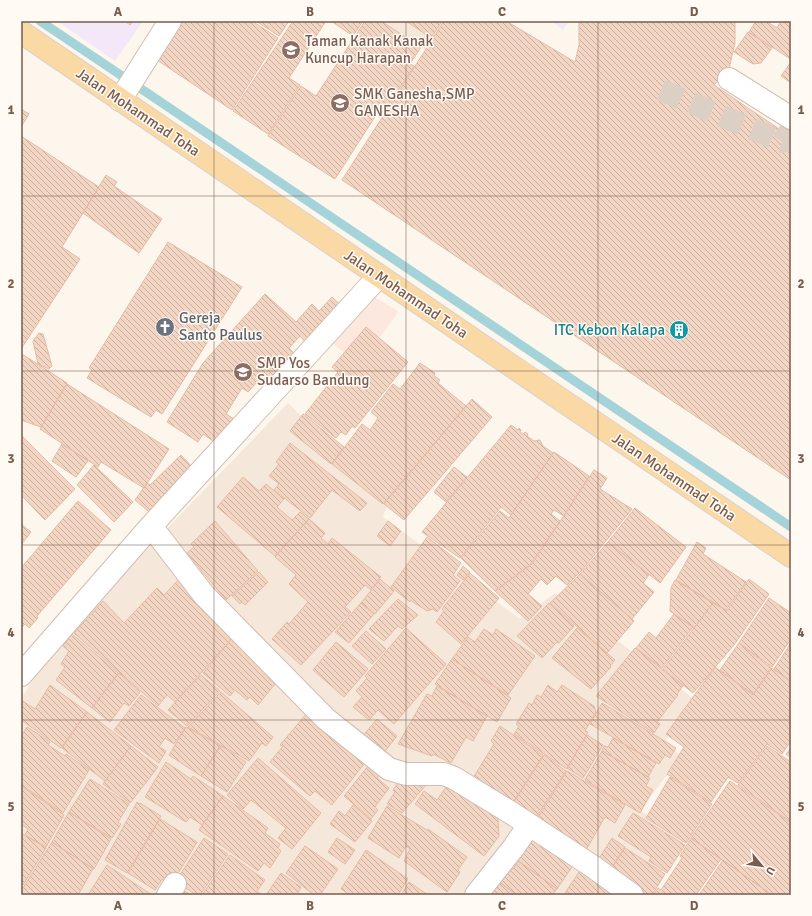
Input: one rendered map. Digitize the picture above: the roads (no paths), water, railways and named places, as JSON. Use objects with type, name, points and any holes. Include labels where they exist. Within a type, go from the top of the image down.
[{"type":"main road","name":"Jalan Mohammad Toha","points":[[21,32],[791,556]]},
{"type":"street","points":[[120,100],[170,21]]},
{"type":"street","points":[[729,79],[791,118]]},
{"type":"street","points":[[21,675],[151,526],[380,276]]},
{"type":"street","points":[[151,526],[204,595],[326,718],[389,769],[406,774],[444,774],[454,778],[513,814],[592,866],[632,895]]},
{"type":"street","points":[[476,895],[514,847],[529,825]]},
{"type":"waterway","points":[[40,21],[125,78]]},
{"type":"waterway","points":[[137,86],[791,527]]},
{"type":"tunnel","points":[[661,90],[783,142],[791,129]]},
{"type":"place","name":"Taman Kanak Kanak Kuncup Harapan","points":[[291,50]]},
{"type":"place","name":"SMK Ganesha,SMP GANESHA","points":[[340,103]]},
{"type":"place","name":"Gereja Santo Paulus","points":[[165,327]]},
{"type":"place","name":"ITC Kebon Kalapa","points":[[679,330]]},
{"type":"place","name":"SMP Yos Sudarso Bandung","points":[[243,372]]}]
